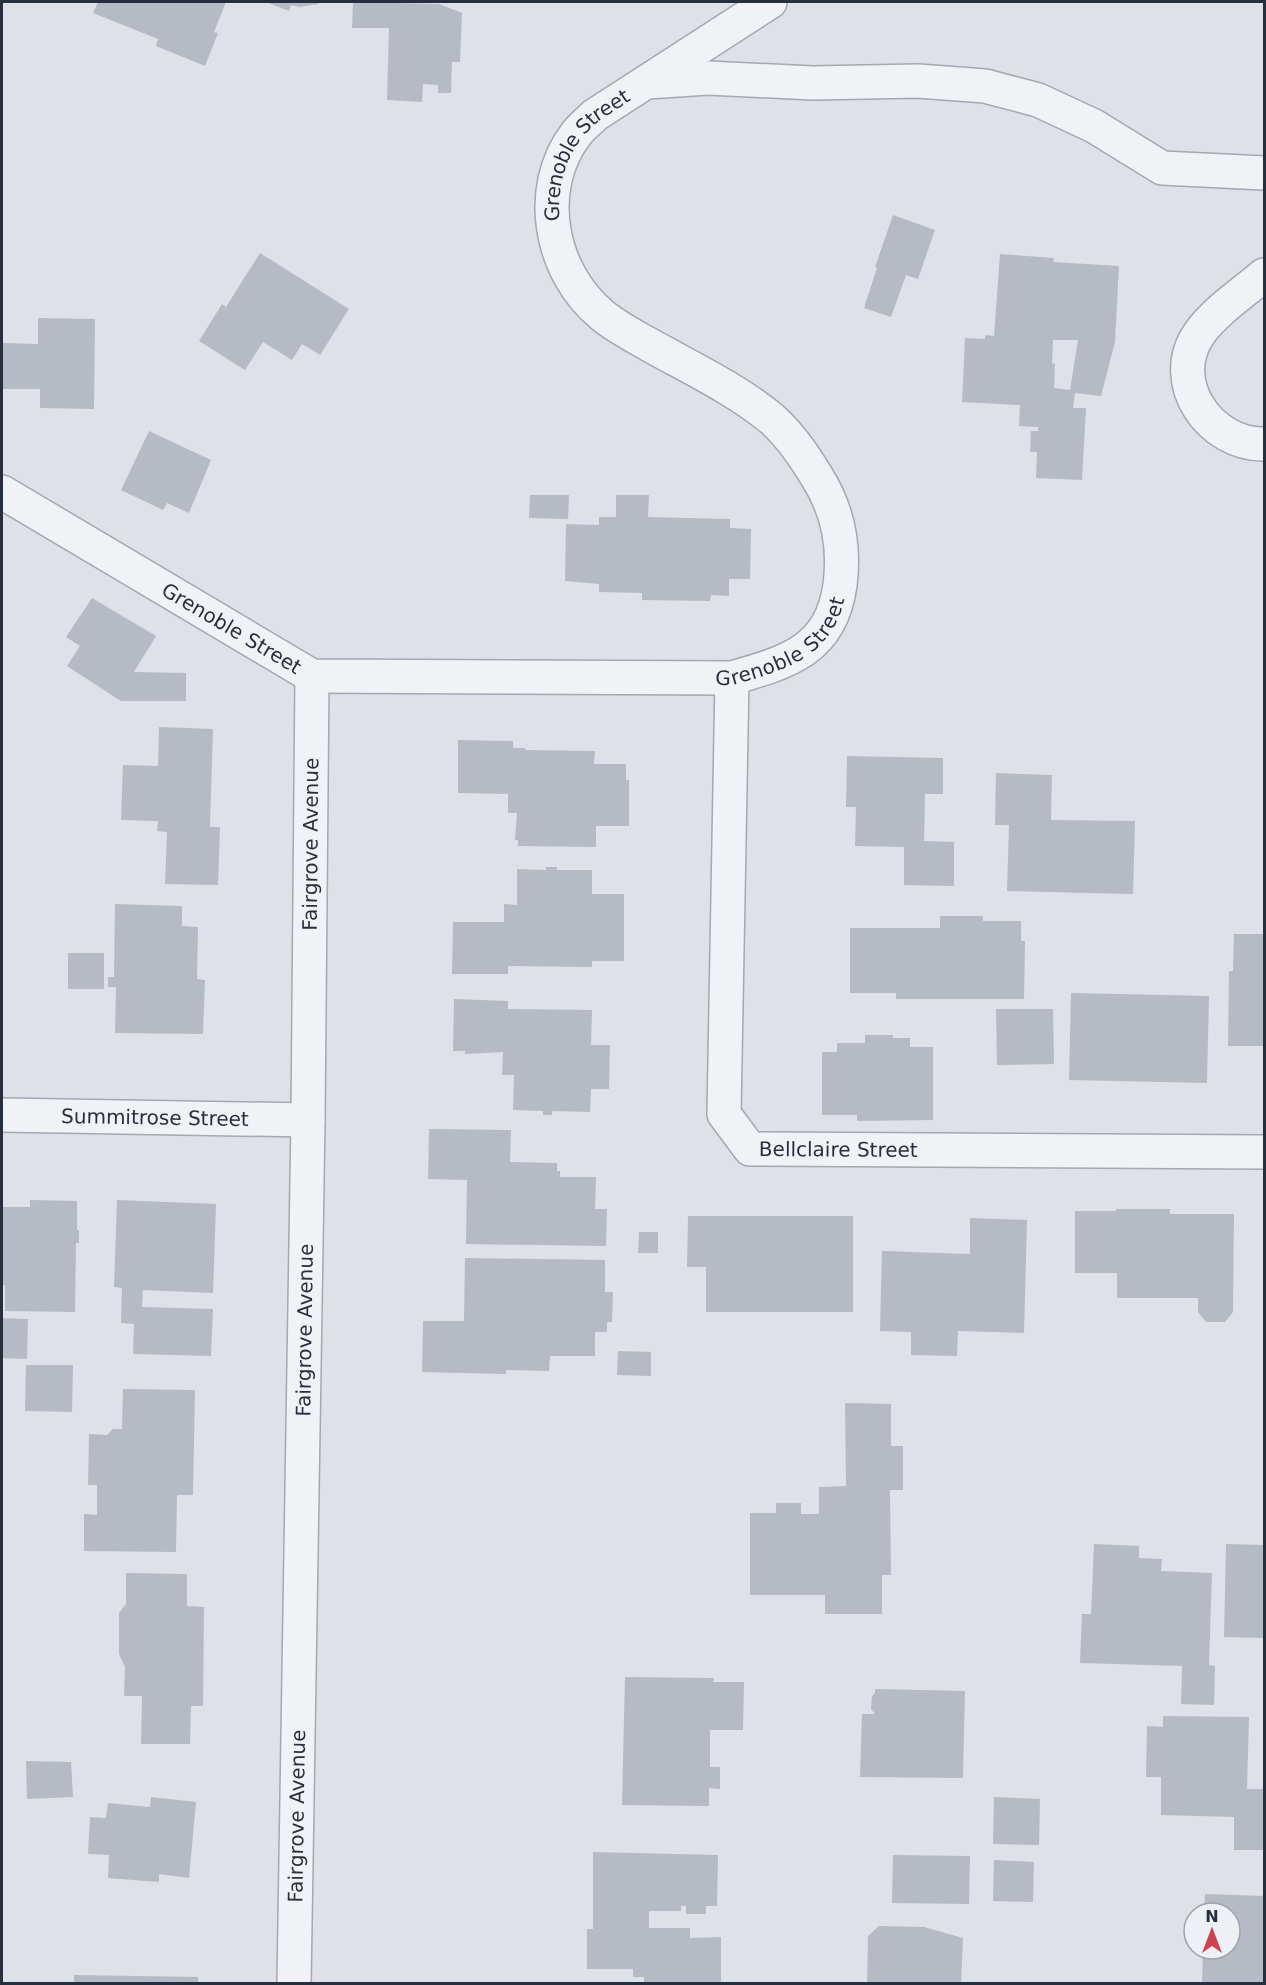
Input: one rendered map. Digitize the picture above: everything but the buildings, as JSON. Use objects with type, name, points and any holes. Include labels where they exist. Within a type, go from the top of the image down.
[{"type":"street","name":"Grenoble Street","points":[[2,492],[312,676],[732,678],[789,659],[815,642],[828,627],[838,603],[842,567],[840,528],[826,491],[803,455],[773,420],[733,393],[623,330],[600,314],[567,271],[557,247],[552,217],[554,187],[561,160],[576,134],[595,115],[770,2]]},
{"type":"street","points":[[645,82],[708,78],[813,83],[918,81],[985,86],[1038,100],[1085,122],[1162,168],[1264,174]]},
{"type":"street","points":[[1264,275],[1199,334],[1191,351],[1187,371],[1191,391],[1201,412],[1218,429],[1238,441],[1264,444]]},
{"type":"street","name":"Fairgrove Avenue","points":[[294,1983],[308,1119],[312,676]]},
{"type":"street","name":"Bellclaire Street","points":[[732,678],[723,1114],[750,1149],[1264,1152]]},
{"type":"street","name":"Summitrose Street","points":[[2,1115],[308,1119]]}]
